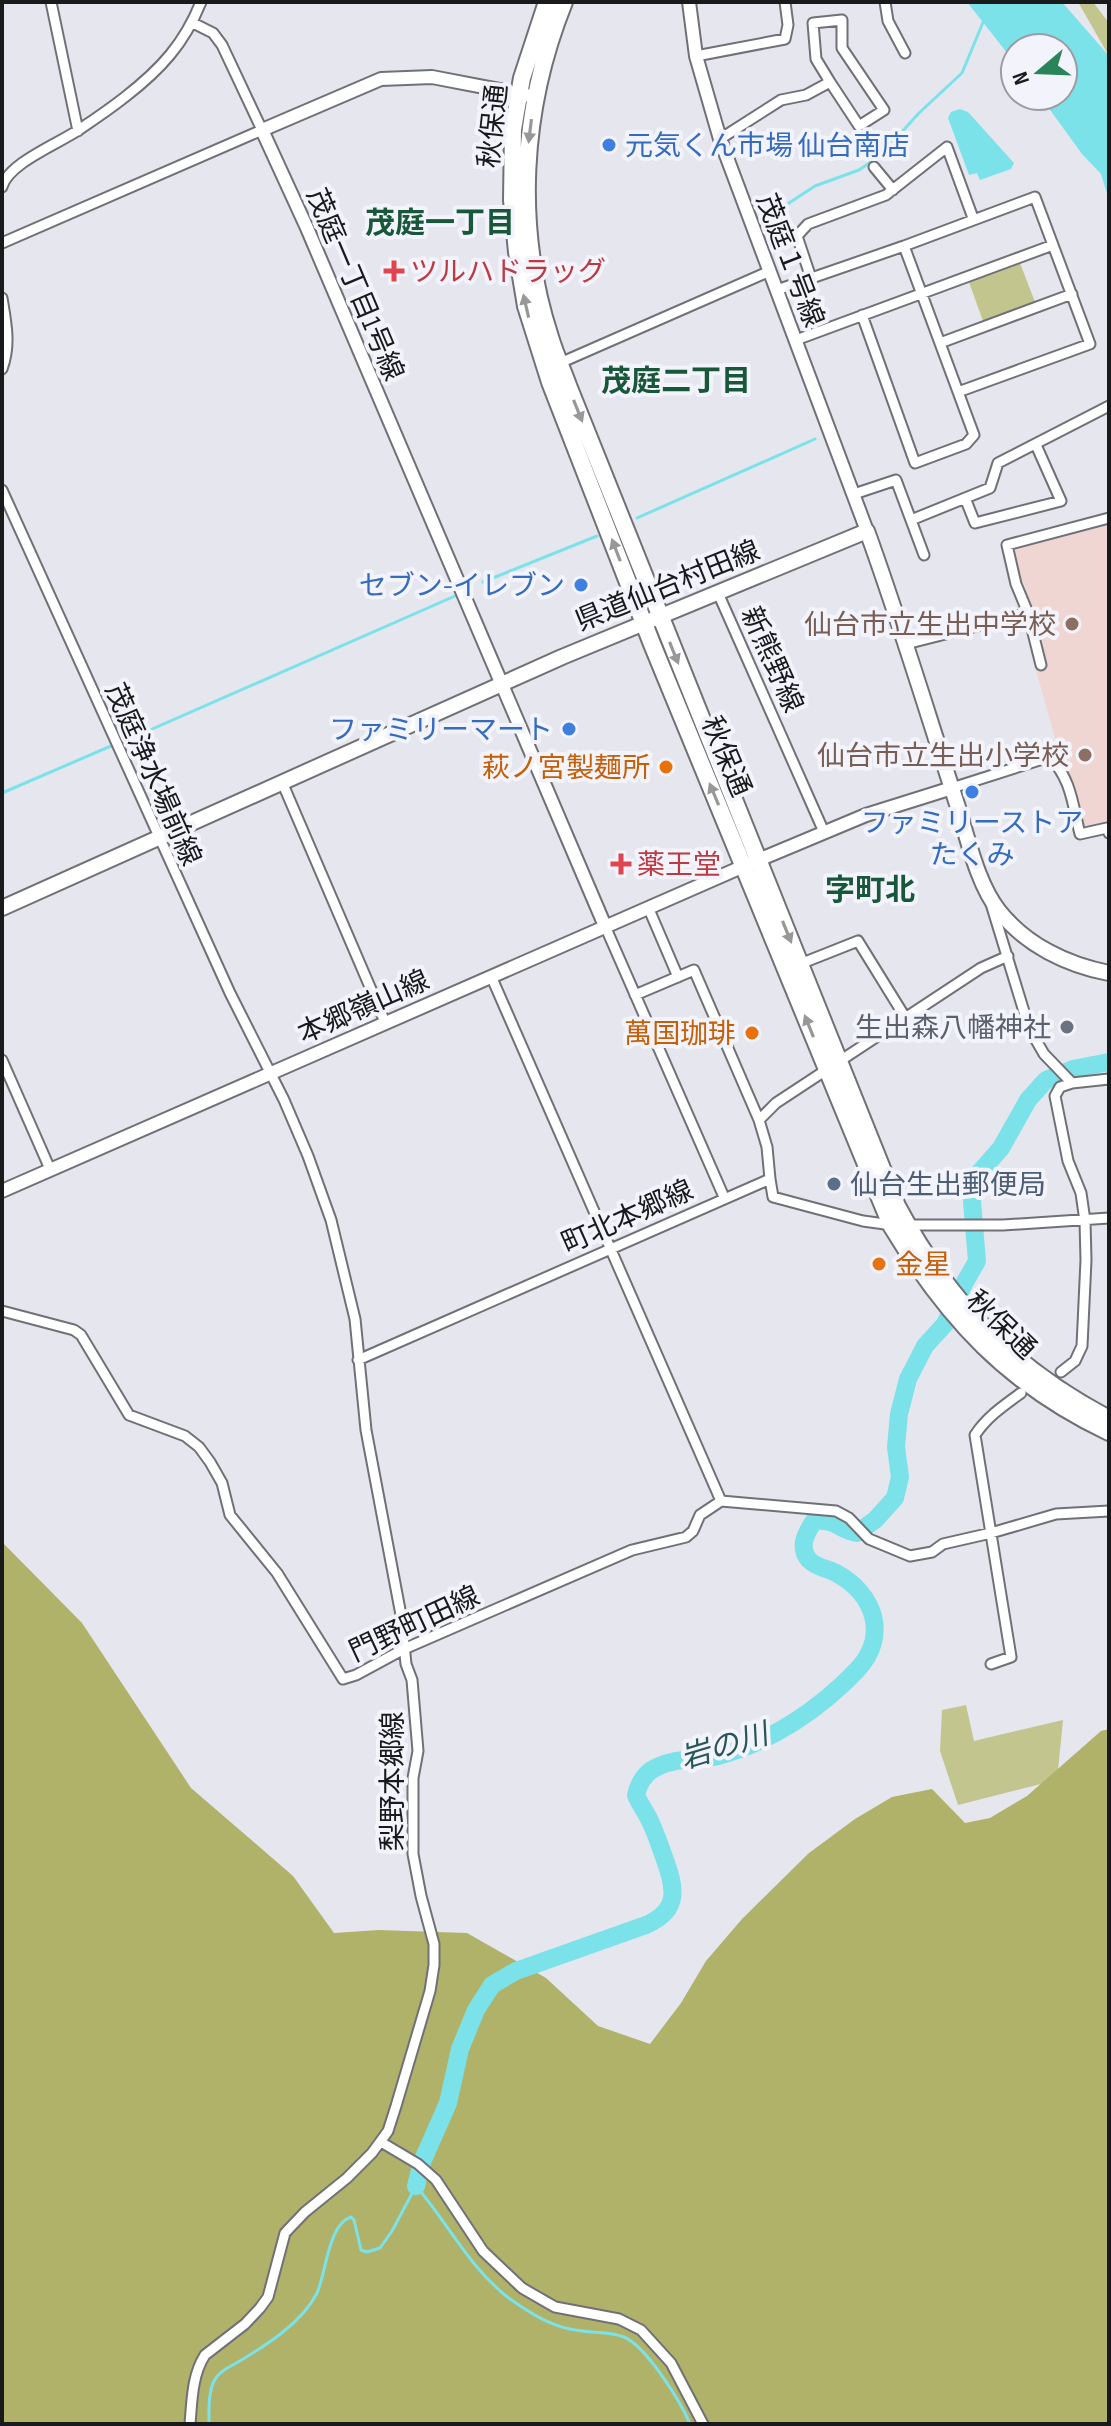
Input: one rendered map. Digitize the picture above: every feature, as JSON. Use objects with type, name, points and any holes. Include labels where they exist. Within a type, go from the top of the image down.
[{"type":"highway","name":"秋保通","points":[[547,2],[537,28],[528,95],[527,224],[537,289],[549,336],[652,619]]},
{"type":"highway","name":"秋保通","points":[[564,2],[544,59],[513,129],[512,200],[517,252],[526,306],[550,382],[652,619],[833,1066],[885,1179],[899,1225],[927,1259],[943,1292],[1016,1376],[1048,1399],[1109,1432]]},
{"type":"highway","name":"秋保通","points":[[751,863],[800,964],[833,1066]]},
{"type":"highway","name":"秋保通","points":[[959,1312],[1056,1389],[1109,1419]]},
{"type":"main road","name":"県道仙台村田線","points":[[2,908],[501,684],[867,531]]},
{"type":"main road","points":[[867,531],[988,896],[1018,930],[1046,951],[1084,968],[1109,973]]},
{"type":"street","points":[[51,2],[78,131]]},
{"type":"street","points":[[2,187],[3,182],[21,165],[78,131],[126,96],[167,60],[193,23],[201,2]]},
{"type":"street","name":"茂庭１号線","points":[[689,2],[696,56],[720,139],[867,531]]},
{"type":"street","points":[[696,56],[785,39],[788,25],[785,2]]},
{"type":"street","points":[[885,2],[888,21],[905,53]]},
{"type":"street","points":[[842,20],[842,48],[884,110],[859,126],[830,82],[816,59],[813,23],[842,20]]},
{"type":"street","points":[[193,23],[213,33],[222,45],[262,130]]},
{"type":"street","points":[[2,243],[381,79],[432,77],[528,95]]},
{"type":"street","points":[[720,139],[781,100],[806,95],[830,82]]},
{"type":"street","name":"茂庭一丁目1号線","points":[[262,130],[307,228],[605,926]]},
{"type":"street","points":[[811,278],[797,236],[808,224],[886,195],[947,147],[973,218]]},
{"type":"street","points":[[874,167],[893,190]]},
{"type":"street","points":[[777,290],[1035,197],[1090,344],[958,392]]},
{"type":"street","points":[[796,340],[1053,245]]},
{"type":"street","points":[[862,315],[915,463],[966,444],[974,435],[904,246]]},
{"type":"street","points":[[560,363],[770,271]]},
{"type":"street","points":[[940,343],[1072,294]]},
{"type":"street","points":[[2,298],[8,339],[2,369]]},
{"type":"street","points":[[911,520],[990,488],[998,463],[1109,406]]},
{"type":"street","points":[[965,498],[975,523],[1061,501],[1036,445]]},
{"type":"street","points":[[854,494],[896,480],[924,555]]},
{"type":"street","name":"茂庭浄水場前線","points":[[2,490],[230,993],[272,1072]]},
{"type":"street","points":[[1041,665],[1007,545],[1109,518]]},
{"type":"street","name":"新熊野線","points":[[718,593],[824,832]]},
{"type":"street","points":[[906,644],[1028,613]]},
{"type":"street","points":[[952,788],[1049,757],[1067,779],[1080,834],[1107,828],[1109,833]]},
{"type":"street","points":[[282,782],[385,1022]]},
{"type":"street","name":"本郷嶺山線","points":[[2,1191],[824,832],[866,815],[952,788]]},
{"type":"street","points":[[988,896],[1029,1028],[1044,1054],[1069,1081]]},
{"type":"street","points":[[648,907],[678,977]]},
{"type":"street","points":[[605,926],[724,1197]]},
{"type":"street","points":[[800,964],[858,941],[905,1017]]},
{"type":"street","points":[[759,1120],[776,1103],[905,1017],[981,968],[1008,956]]},
{"type":"street","points":[[635,995],[694,970],[759,1120],[767,1147],[773,1197],[863,1221],[899,1225],[1003,1225],[1109,1218]]},
{"type":"street","points":[[491,976],[721,1501],[825,1509],[844,1514],[869,1539],[910,1556],[932,1552],[943,1544],[1056,1514],[1109,1511]]},
{"type":"street","points":[[2,1060],[50,1169]]},
{"type":"street","name":"梨野本郷線","points":[[190,2424],[194,2384],[200,2362],[245,2324],[268,2297],[285,2233],[305,2212],[347,2178],[381,2142],[391,2124],[430,1991],[434,1965],[434,1944],[413,1854],[413,1778],[418,1751],[412,1680],[368,1443],[355,1319],[331,1220],[272,1072]]},
{"type":"street","points":[[1061,1372],[1075,1361],[1082,1346],[1086,1260],[1081,1193],[1068,1161],[1055,1096],[1060,1087],[1069,1081],[1109,1079]]},
{"type":"street","name":"町北本郷線","points":[[358,1360],[770,1179]]},
{"type":"street","name":"門野町田線","points":[[2,1311],[74,1330],[81,1335],[98,1361],[129,1415],[178,1432],[199,1447],[222,1483],[230,1515],[277,1573],[343,1679],[404,1649],[632,1550],[686,1537],[693,1531],[700,1515],[721,1501]]},
{"type":"street","points":[[991,1664],[1011,1657],[975,1435],[998,1409],[1021,1393]]},
{"type":"street","points":[[381,2142],[428,2172],[447,2194],[483,2251],[522,2288],[555,2307],[619,2319],[648,2336],[671,2363],[703,2424]]},
{"type":"shaded area","name":"仙台市立生出中学校","points":[[1109,521],[1109,823],[1089,828],[1081,823],[1035,667],[1045,664],[1024,583],[1020,583],[1010,548]]},
{"type":"green space","points":[[1078,2],[1093,2],[1109,23],[1109,56]]},
{"type":"green space","points":[[1020,263],[1035,302],[983,321],[969,282]]},
{"type":"green space","points":[[2,1542],[82,1623],[191,1788],[293,1876],[334,1933],[379,1930],[467,1933],[546,1978],[598,2026],[650,2044],[681,2003],[706,1961],[742,1919],[809,1853],[855,1819],[892,1797],[932,1789],[965,1823],[990,1818],[1027,1796],[1101,1731],[1109,1729],[1109,2424],[2,2424]]},
{"type":"green space","points":[[966,1705],[974,1741],[1063,1720],[1057,1780],[958,1805],[940,1751],[942,1710]]},
{"type":"water","points":[[967,2],[1062,2],[1109,56],[1109,200],[1101,174],[1052,112],[1079,112],[1079,32],[999,32],[999,43]]},
{"type":"water","points":[[960,109],[968,112],[1014,163],[1011,169],[980,180],[977,173],[969,175],[948,118],[951,112]]},
{"type":"waterway","points":[[763,220],[815,186],[859,170],[881,155],[919,113],[962,73],[984,20]]},
{"type":"waterway","points":[[637,518],[815,439]]},
{"type":"waterway","points":[[483,582],[597,536]]},
{"type":"waterway","points":[[125,741],[455,596]]},
{"type":"waterway","points":[[2,793],[111,746]]},
{"type":"waterway","name":"岩の川","points":[[416,2186],[422,2162],[448,2103],[460,2049],[476,2010],[492,1985],[516,1971],[646,1925],[657,1919],[670,1905],[672,1888],[668,1868],[653,1827],[636,1795],[646,1775],[665,1764],[718,1756],[776,1733],[827,1698],[867,1657],[875,1630],[868,1604],[849,1582],[809,1560],[804,1550],[806,1535],[814,1521],[828,1521],[857,1533],[875,1520],[895,1498],[900,1477],[896,1447],[899,1414],[908,1379],[925,1346],[945,1324],[977,1261],[972,1202],[980,1172],[1001,1148],[1028,1100],[1046,1080],[1073,1069],[1109,1062]]},
{"type":"waterway","points":[[209,2424],[210,2397],[216,2378],[271,2341],[302,2314],[317,2293],[329,2250],[343,2221],[351,2217],[354,2220],[361,2250],[367,2252],[380,2248],[416,2186],[471,2260],[510,2299],[553,2324],[619,2335],[633,2342],[662,2376],[690,2424]]},
{"type":"place","name":"元気くん市場 仙台南店","points":[[609,145]]},
{"type":"place","name":"ツルハドラッグ","points":[[394,271]]},
{"type":"place","name":"セブン-イレブン","points":[[581,585]]},
{"type":"place","name":"仙台市立生出中学校","points":[[1072,624]]},
{"type":"place","name":"ファミリーマート","points":[[569,729]]},
{"type":"place","name":"仙台市立生出小学校","points":[[1085,755]]},
{"type":"place","name":"萩ノ宮製麺所","points":[[666,767]]},
{"type":"place","name":"ファミリーストア たくみ","points":[[972,792]]},
{"type":"place","name":"薬王堂","points":[[621,864]]},
{"type":"place","name":"生出森八幡神社","points":[[1067,1027]]},
{"type":"place","name":"萬国珈琲","points":[[752,1033]]},
{"type":"place","name":"仙台生出郵便局","points":[[834,1184]]},
{"type":"place","name":"金星","points":[[879,1264]]},
{"type":"district","name":"茂庭一丁目","points":[[440,223]]},
{"type":"district","name":"茂庭二丁目","points":[[676,381]]},
{"type":"district","name":"字町北","points":[[870,890]]}]
